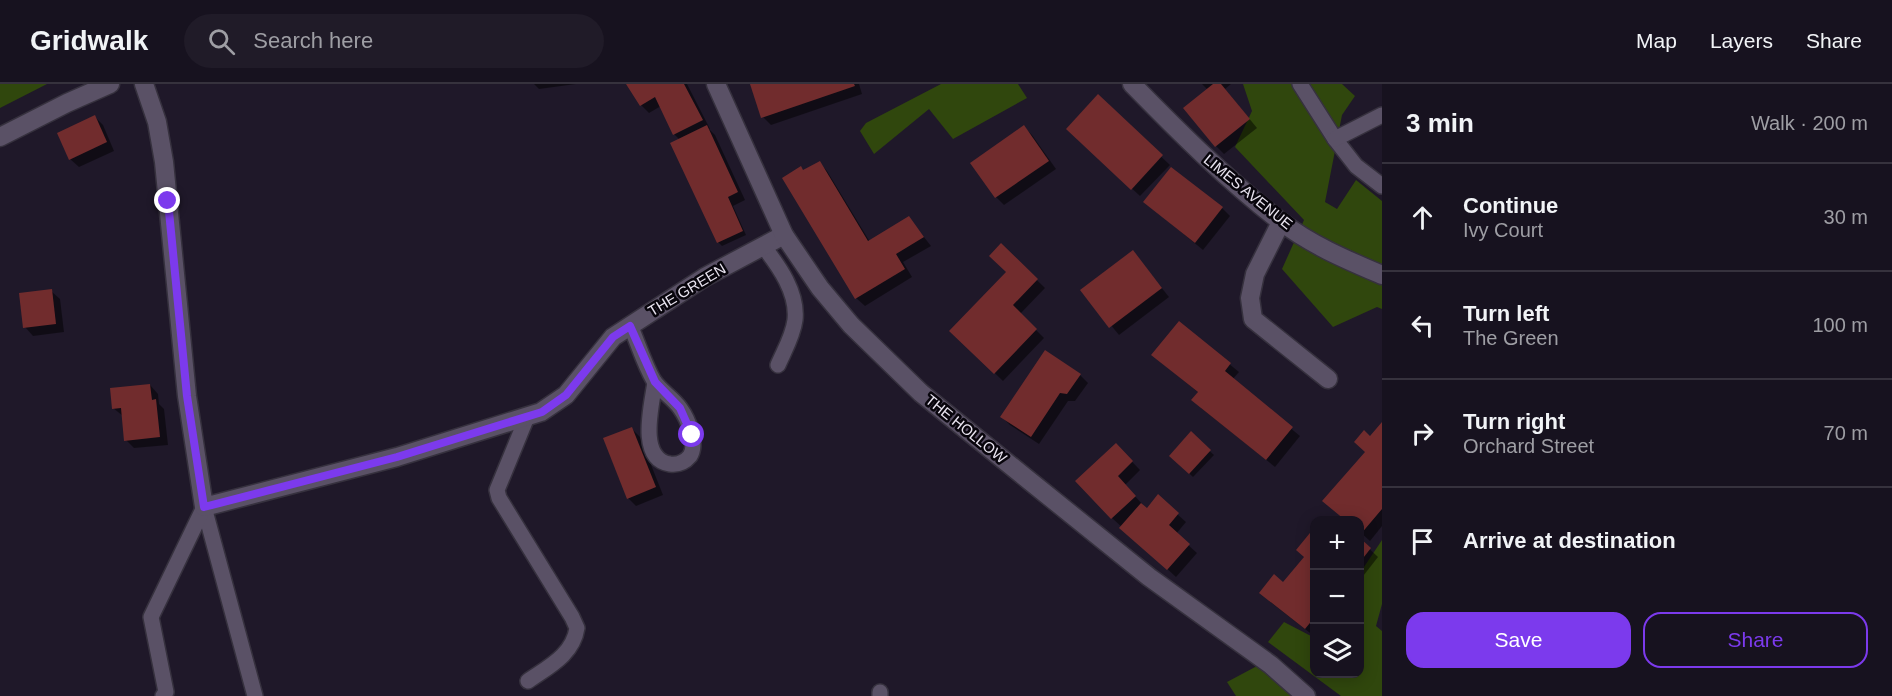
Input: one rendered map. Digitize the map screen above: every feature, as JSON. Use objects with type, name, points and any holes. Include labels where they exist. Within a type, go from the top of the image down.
[{"type":"street","points":[[0,137],[110,84]]},
{"type":"street","points":[[144,84],[157,122],[164,162],[187,396],[204,507]]},
{"type":"street","name":"THE HOLLOW","points":[[716,84],[784,235],[820,288],[850,325],[921,393],[1149,577],[1271,664],[1306,696]]},
{"type":"street","name":"LIMES AVENUE","points":[[1132,84],[1200,153],[1281,222],[1326,249],[1382,276]]},
{"type":"street","points":[[1281,222],[1255,274],[1250,298],[1253,319],[1328,379]]},
{"type":"street","name":"THE GREEN","points":[[204,507],[397,457],[542,412],[566,395],[613,337],[705,277],[784,235]]},
{"type":"lane","points":[[1300,84],[1335,139],[1356,166],[1382,186]]},
{"type":"lane","points":[[1335,139],[1382,115]]},
{"type":"lane","points":[[763,246],[781,272],[795,305],[795,320],[778,365]]},
{"type":"lane","points":[[630,326],[655,382],[680,408],[692,435],[691,454],[683,462],[671,465],[662,462],[650,448],[649,435],[655,382]]},
{"type":"lane","points":[[527,417],[497,490],[499,498],[577,628],[570,648],[528,681]]},
{"type":"lane","points":[[164,696],[166,692],[151,618],[204,507]]},
{"type":"lane","points":[[204,507],[255,696]]},
{"type":"green space","points":[[0,84],[47,84],[0,108]]},
{"type":"green space","points":[[941,84],[1018,84],[1027,98],[953,139],[929,109],[874,154],[860,131],[866,123]]},
{"type":"green space","points":[[1243,84],[1342,84],[1355,96],[1342,115],[1325,202],[1337,209],[1356,180],[1382,201],[1382,309],[1377,307],[1333,327],[1282,269],[1304,220],[1235,147],[1252,111]]},
{"type":"green space","points":[[1382,540],[1382,604],[1376,626],[1382,631],[1382,696],[1341,696],[1317,678],[1364,678],[1364,567]]},
{"type":"green space","points":[[1284,622],[1310,635],[1310,673],[1268,642]]},
{"type":"green space","points":[[1257,666],[1292,696],[1236,696],[1227,682]]},
{"type":"building","points":[[626,84],[684,84],[703,120],[673,135],[655,97],[640,106]]},
{"type":"building","points":[[750,84],[854,84],[855,86],[761,118]]},
{"type":"building","points":[[1213,84],[1221,84],[1250,119],[1215,147],[1183,108]]},
{"type":"building","points":[[1098,94],[1163,155],[1131,190],[1066,129]]},
{"type":"building","points":[[95,115],[107,142],[69,160],[57,133]]},
{"type":"building","points":[[707,125],[738,192],[728,197],[743,231],[717,243],[670,143]]},
{"type":"building","points":[[1024,125],[1049,161],[995,198],[970,163]]},
{"type":"building","points":[[820,161],[868,241],[909,216],[924,237],[896,254],[905,269],[855,299],[782,178],[801,166],[803,170]]},
{"type":"building","points":[[1171,167],[1223,207],[1195,243],[1143,202]]},
{"type":"building","points":[[1001,243],[1038,279],[1013,305],[1037,329],[994,374],[949,331],[1006,272],[989,256]]},
{"type":"building","points":[[1133,250],[1162,288],[1109,328],[1080,290]]},
{"type":"building","points":[[52,289],[56,324],[23,328],[19,293]]},
{"type":"building","points":[[1179,321],[1231,363],[1225,371],[1293,427],[1266,460],[1191,400],[1198,392],[1151,355]]},
{"type":"building","points":[[1045,350],[1081,374],[1067,394],[1060,393],[1031,437],[1000,417]]},
{"type":"building","points":[[150,384],[152,400],[156,399],[160,437],[124,441],[121,408],[112,409],[110,388]]},
{"type":"building","points":[[1382,422],[1382,509],[1364,530],[1364,516],[1340,516],[1322,501],[1365,452],[1354,442],[1364,430],[1370,436]]},
{"type":"building","points":[[632,427],[656,487],[627,499],[603,438]]},
{"type":"building","points":[[1191,431],[1211,450],[1189,474],[1169,456]]},
{"type":"building","points":[[1116,443],[1133,461],[1118,476],[1136,496],[1111,519],[1075,481]]},
{"type":"building","points":[[1158,494],[1179,513],[1169,525],[1190,544],[1167,570],[1119,528],[1141,503],[1147,508]]},
{"type":"building","points":[[1310,533],[1310,623],[1305,629],[1259,593],[1274,574],[1283,582],[1304,557],[1296,550]]},
{"type":"building","points":[[1364,542],[1371,548],[1364,557]]},
{"type":"route","points":[[168,201],[187,396],[204,507],[397,457],[542,412],[566,395],[613,337],[630,326],[655,382],[680,408],[692,435]]}]
